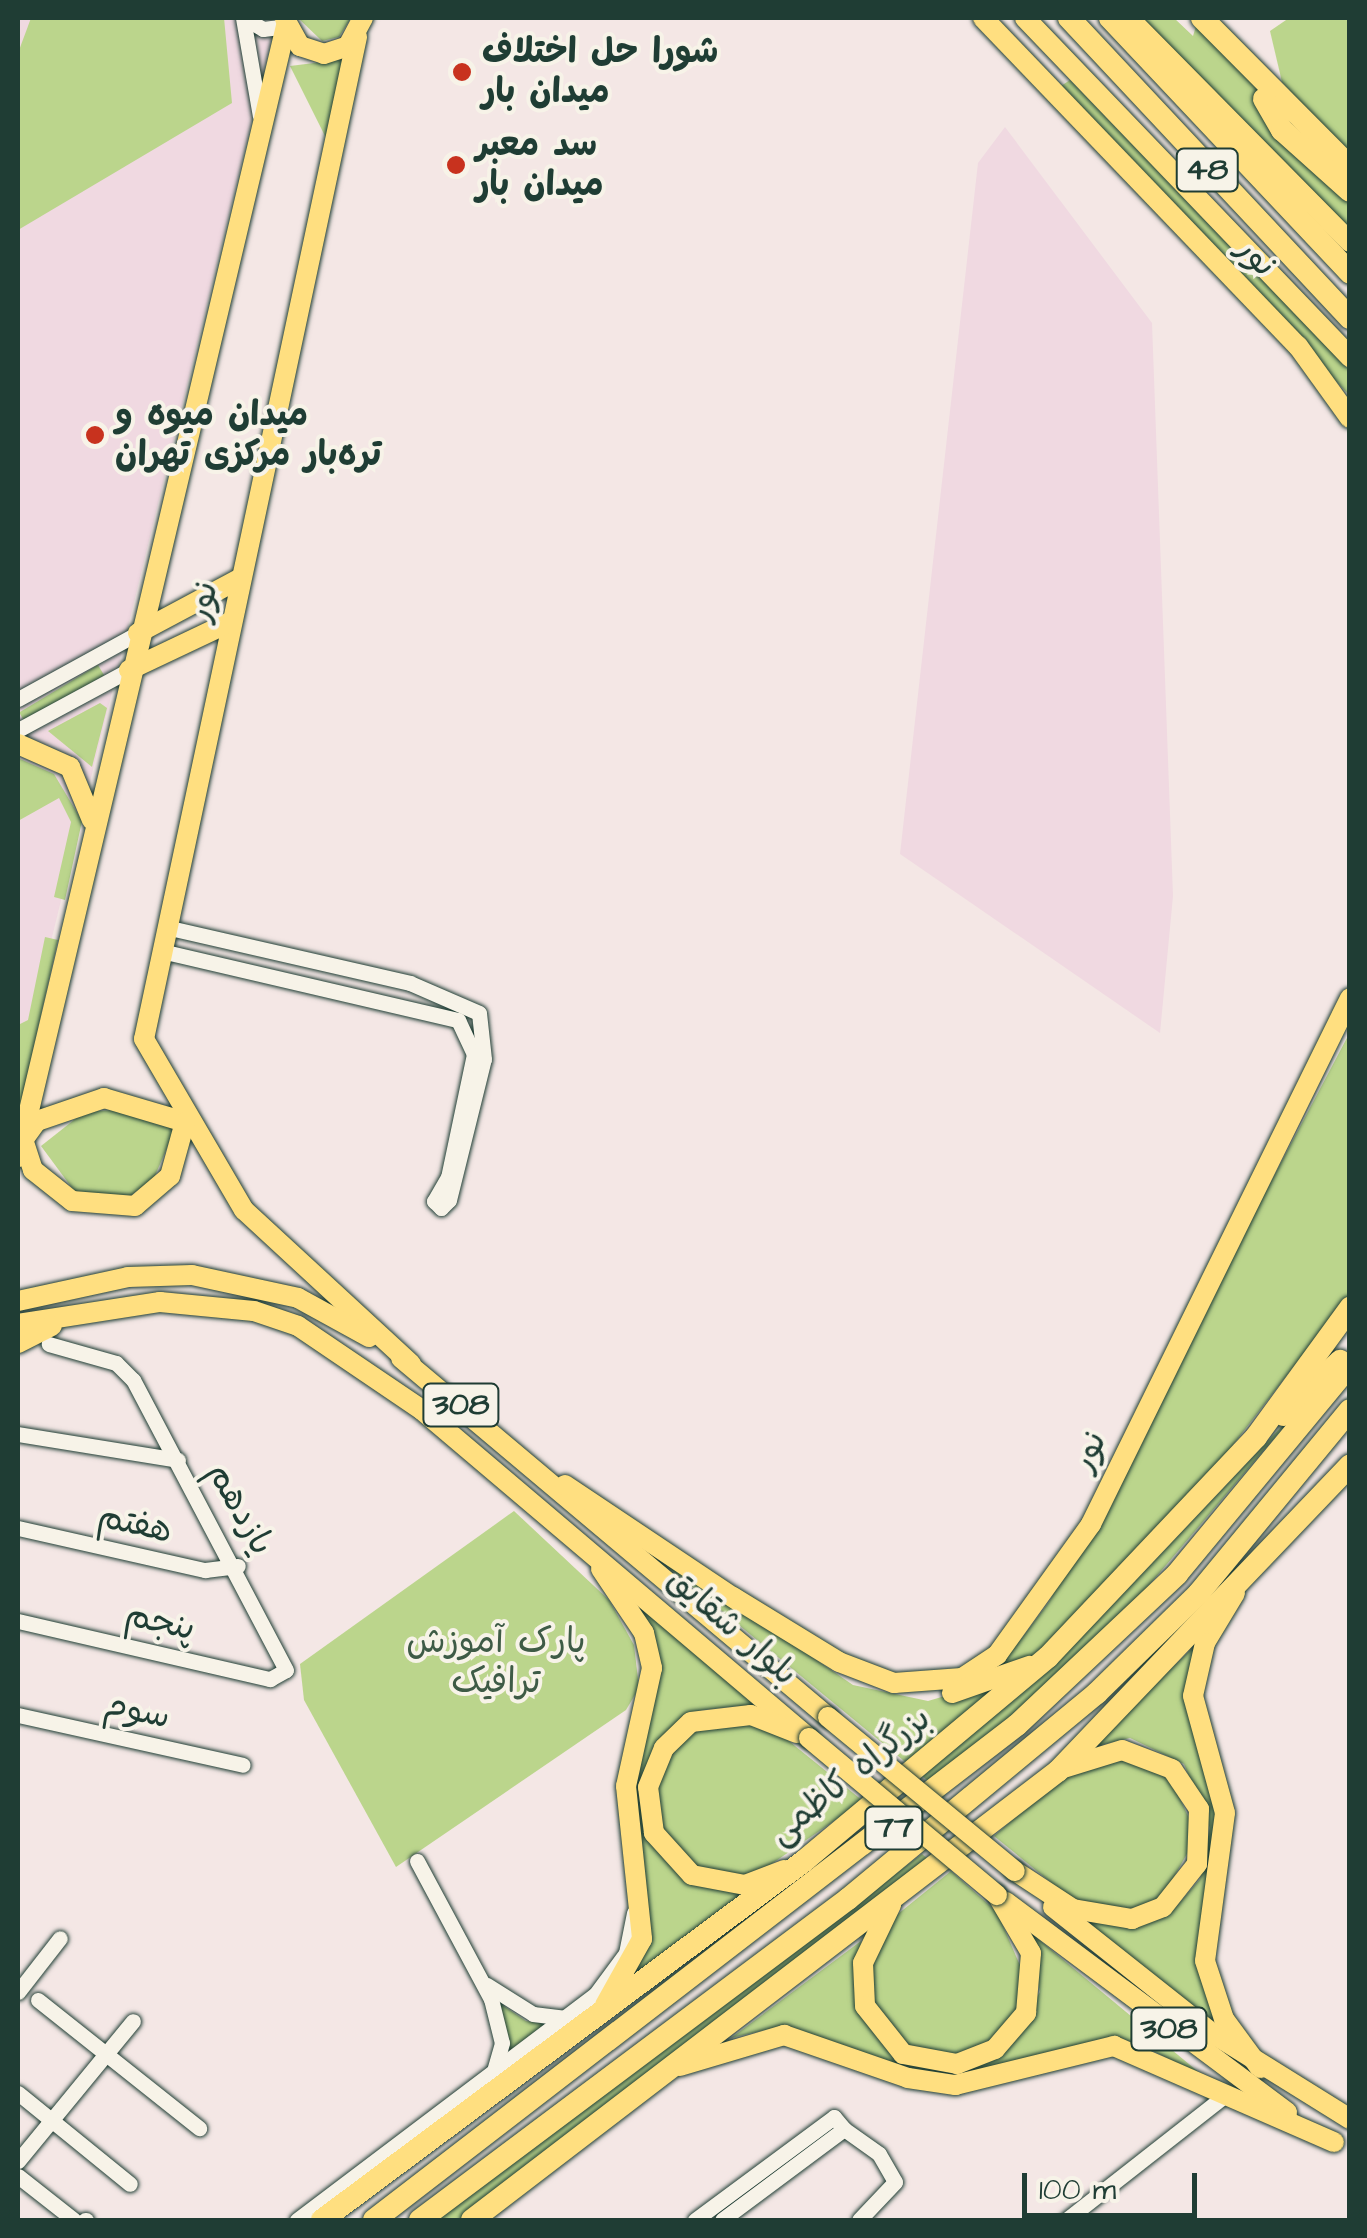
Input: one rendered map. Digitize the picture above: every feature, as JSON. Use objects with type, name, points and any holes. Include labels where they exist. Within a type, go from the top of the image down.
[{"type":"highway","name":"48","points":[[1069,18],[1350,318]]},
{"type":"highway","name":"48","points":[[1110,18],[1350,273]]},
{"type":"highway","points":[[1202,18],[1247,68],[1350,167]]},
{"type":"highway","points":[[1247,68],[1282,130],[1350,191]]},
{"type":"highway","name":"بزرگراه کاظمی","points":[[322,2220],[804,1860],[1048,1656],[1256,1436],[1350,1308]]},
{"type":"highway","points":[[1256,1436],[1350,1352]]},
{"type":"highway","name":"بزرگراه کاظمی","points":[[374,2220],[877,1841],[1047,1700],[1177,1574],[1350,1364]]},
{"type":"highway","name":"77","points":[[420,2220],[848,1898],[1097,1692],[1200,1594],[1350,1410]]},
{"type":"highway","points":[[1273,1552],[1320,1451]]},
{"type":"highway","points":[[472,2220],[892,1906],[1058,1771],[1235,1593],[1350,1465]]},
{"type":"highway","points":[[343,2220],[410,2156]]},
{"type":"main road","name":"نور","points":[[983,18],[1298,346],[1350,418]]},
{"type":"main road","points":[[1025,18],[1350,357]]},
{"type":"main road","points":[[1129,18],[1350,242]]},
{"type":"main road","points":[[286,22],[300,46],[324,54],[360,27]]},
{"type":"main road","name":"نور","points":[[20,1151],[129,670],[286,22]]},
{"type":"main road","name":"نور","points":[[360,27],[144,1038],[185,1122],[244,1210],[411,1364]]},
{"type":"main road","points":[[138,633],[241,578]]},
{"type":"main road","points":[[129,670],[232,622]]},
{"type":"main road","points":[[18,744],[70,767],[94,826]]},
{"type":"main road","name":"نور","points":[[733,1597],[839,1662],[894,1683],[962,1678],[996,1654],[1104,1499],[1350,998]]},
{"type":"main road","points":[[104,1098],[185,1122],[170,1176],[121,1209],[62,1195],[33,1170],[20,1151],[38,1121],[104,1098]]},
{"type":"main road","name":"بلوار شقایق","points":[[18,1301],[128,1277],[241,1282],[298,1298],[411,1364],[1015,1871],[1094,1944],[1260,2068],[1350,2120]]},
{"type":"main road","name":"بلوار شقایق","points":[[18,1324],[160,1302],[254,1311],[337,1347],[568,1529],[996,1894],[1189,2044],[1342,2147]]},
{"type":"main road","points":[[18,1343],[85,1311]]},
{"type":"main road","points":[[534,1467],[733,1597],[836,1671],[887,1692],[963,1691],[1048,1656]]},
{"type":"main road","points":[[568,1529],[630,1604],[650,1651],[652,1690],[626,1786],[640,1885],[638,1954],[598,2014]]},
{"type":"main road","points":[[1235,1593],[1206,1643],[1193,1696],[1226,1830],[1205,1961],[1224,2019],[1260,2068]]},
{"type":"main road","points":[[804,1860],[745,1885],[692,1875],[654,1833],[648,1786],[677,1734],[712,1715],[751,1715],[809,1738]]},
{"type":"main road","points":[[1015,1871],[1104,1920],[1162,1908],[1197,1864],[1200,1809],[1172,1769],[1122,1750],[1058,1771]]},
{"type":"main road","points":[[892,1906],[863,1963],[864,2006],[903,2054],[957,2064],[995,2049],[1026,2013],[1031,1953],[996,1894]]},
{"type":"main road","points":[[678,2066],[784,2035],[908,2078],[955,2085],[1114,2046],[1342,2147]]},
{"type":"street","points":[[243,18],[263,29],[286,22]]},
{"type":"street","points":[[243,18],[261,120]]},
{"type":"street","points":[[18,699],[138,633]]},
{"type":"street","points":[[18,730],[129,670]]},
{"type":"street","points":[[160,950],[458,1020],[474,1054],[448,1177],[434,1200],[440,1208],[449,1200],[484,1059],[478,1013],[410,984],[166,926]]},
{"type":"street","name":"یازدهم","points":[[48,1344],[116,1363],[133,1380],[238,1566],[286,1670]]},
{"type":"street","points":[[18,1434],[162,1464],[178,1460]]},
{"type":"street","name":"هفتم","points":[[18,1528],[205,1570],[238,1566]]},
{"type":"street","name":"پنجم","points":[[18,1621],[270,1679],[286,1670]]},
{"type":"street","name":"سوم","points":[[18,1716],[243,1764]]},
{"type":"street","points":[[417,1861],[484,1982],[502,2042],[493,2072]]},
{"type":"street","points":[[297,2220],[568,2018],[613,1976],[640,1885]]},
{"type":"street","points":[[18,1992],[60,1938]]},
{"type":"street","points":[[484,1982],[533,2014],[568,2018]]},
{"type":"street","points":[[38,2000],[199,2128]]},
{"type":"street","points":[[18,2161],[132,2021]]},
{"type":"street","points":[[18,2093],[130,2184]]},
{"type":"street","points":[[1066,2220],[1224,2096]]},
{"type":"street","points":[[695,2220],[834,2117],[844,2130],[879,2154],[894,2182],[859,2220]]},
{"type":"street","points":[[722,2220],[844,2130]]},
{"type":"street","points":[[18,2176],[74,2220]]},
{"type":"shaded area","name":"میدان میوه و تره‌بار مرکزی تهران","points":[[18,18],[277,18],[18,1076]]},
{"type":"shaded area","points":[[1005,127],[1152,323],[1173,896],[1160,1033],[900,854],[978,163]]},
{"type":"green space","points":[[31,18],[224,18],[232,103],[18,230],[18,53]]},
{"type":"green space","points":[[298,18],[351,18],[339,37],[322,41]]},
{"type":"green space","points":[[1135,18],[1174,18],[1193,36],[1196,26],[1349,176],[1349,232]]},
{"type":"green space","points":[[1289,18],[1349,18],[1349,158],[1282,82],[1270,31]]},
{"type":"green space","points":[[346,59],[332,150],[290,66]]},
{"type":"green space","points":[[1070,80],[1349,370],[1349,395],[1061,86]]},
{"type":"green space","points":[[98,665],[104,675],[25,723],[19,712]]},
{"type":"green space","points":[[100,703],[107,708],[92,767],[48,731]]},
{"type":"green space","points":[[18,758],[54,774],[82,821],[65,900],[54,897],[71,822],[59,798],[18,821]]},
{"type":"green space","points":[[45,937],[58,940],[18,1116],[18,1025],[28,1020]]},
{"type":"green space","points":[[1349,1034],[1349,1295],[1188,1503],[1108,1590],[1021,1666],[922,1689],[1022,1638],[1049,1602]]},
{"type":"green space","points":[[127,1109],[176,1127],[154,1178],[130,1196],[75,1192],[41,1146],[84,1112]]},
{"type":"green space","points":[[1304,1403],[1116,1624],[932,1784],[921,1775],[1097,1621]]},
{"type":"green space","name":"پارک آموزش ترافیک","points":[[514,1511],[609,1600],[634,1645],[639,1688],[626,1710],[396,1867],[304,1700],[300,1664]]},
{"type":"green space","points":[[615,1523],[853,1685],[928,1701],[1023,1673],[909,1765]]},
{"type":"green space","points":[[627,1593],[776,1719],[740,1706],[702,1710],[657,1745],[653,1846],[674,1870],[753,1889],[629,1982],[650,1932],[633,1782],[657,1681]]},
{"type":"green space","points":[[1200,1641],[1188,1713],[1217,1811],[1197,1955],[1219,2030],[1073,1916],[1135,1927],[1175,1908],[1200,1879],[1210,1828],[1184,1764],[1130,1738],[1088,1748]]},
{"type":"green space","points":[[735,1720],[779,1733],[863,1801],[754,1876],[701,1872],[675,1852],[658,1819],[657,1784],[671,1752],[691,1733]]},
{"type":"green space","points":[[1120,1755],[1171,1779],[1197,1836],[1161,1900],[1129,1913],[1080,1906],[994,1836],[1061,1778]]},
{"type":"green space","points":[[922,1854],[934,1864],[825,1949],[461,2220],[437,2220]]},
{"type":"green space","points":[[951,1871],[997,1912],[1025,1977],[1015,2018],[988,2046],[944,2057],[900,2042],[874,2008],[870,1965],[893,1918]]},
{"type":"green space","points":[[1026,1929],[1207,2079],[1140,2044],[1101,2039],[969,2077],[907,2071],[782,2026],[731,2038],[861,1941],[856,2006],[892,2055],[941,2071],[1004,2052],[1040,1992]]},
{"type":"green space","points":[[495,2000],[526,2021],[552,2025],[510,2050]]},
{"type":"place","name":"شورا حل اختلاف میدان بار","points":[[462,72]]},
{"type":"place","name":"سد معبر میدان بار","points":[[456,165]]},
{"type":"place","name":"میدان میوه و تره‌بار مرکزی تهران","points":[[95,435]]}]
